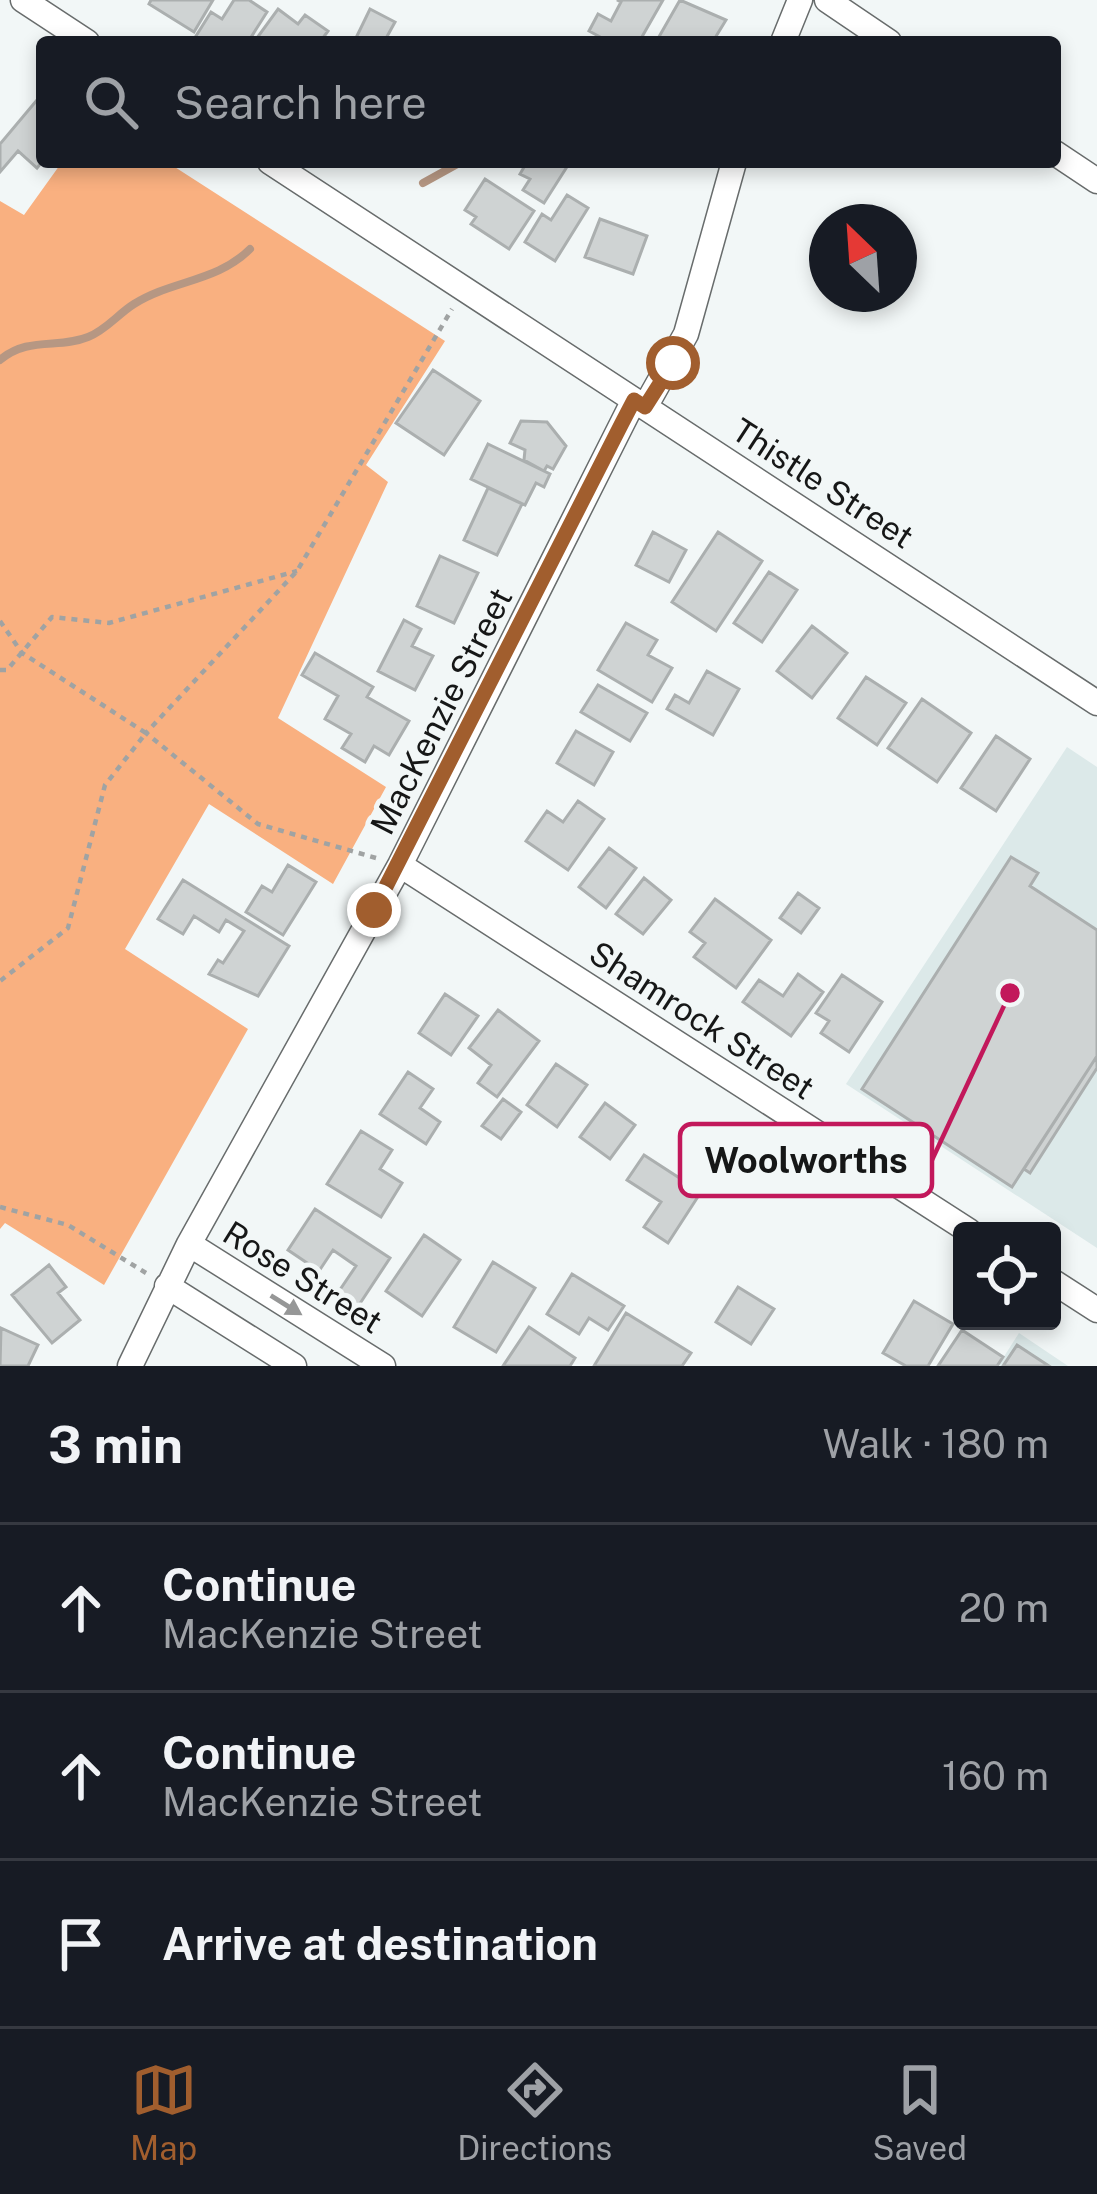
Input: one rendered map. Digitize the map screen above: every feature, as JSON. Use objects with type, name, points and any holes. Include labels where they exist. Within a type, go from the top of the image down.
[{"type":"street","points":[[23,0],[78,36]]},
{"type":"street","points":[[785,36],[800,0]]},
{"type":"street","points":[[827,0],[880,36]]},
{"type":"street","points":[[1061,157],[1097,181]]},
{"type":"street","name":"Thistle Street","points":[[279,168],[1097,703]]},
{"type":"street","name":"MacKenzie Street","points":[[130,1366],[189,1244],[400,865],[640,403],[686,334],[732,168]]},
{"type":"street","name":"Shamrock Street","points":[[400,865],[955,1222]]},
{"type":"street","name":"Rose Street","points":[[189,1244],[383,1366]]},
{"type":"street","points":[[167,1286],[294,1366]]},
{"type":"street","points":[[1061,1287],[1097,1310]]},
{"type":"path","points":[[0,981],[68,928],[105,785],[146,733],[297,571],[464,288]]},
{"type":"path","points":[[0,670],[7,670],[52,617],[109,623],[297,571]]},
{"type":"path","points":[[0,621],[22,653],[146,733],[258,824],[400,865]]},
{"type":"path","points":[[0,1207],[68,1226],[167,1286]]},
{"type":"shaded area","points":[[58,168],[176,168],[445,341],[366,465],[388,482],[278,718],[386,787],[333,884],[209,804],[125,949],[248,1029],[104,1285],[5,1223],[0,1229],[0,201],[24,215]]},
{"type":"shaded area","points":[[1067,747],[1097,767],[1097,1248],[846,1084]]},
{"type":"shaded area","points":[[1019,1333],[1068,1366],[998,1366]]},
{"type":"building","points":[[151,0],[213,0],[194,32],[149,4]]},
{"type":"building","points":[[234,0],[249,0],[267,12],[252,36],[196,36],[211,12],[222,19]]},
{"type":"building","points":[[617,0],[663,0],[642,36],[598,36],[589,31],[598,14],[611,21],[621,2]]},
{"type":"building","points":[[680,0],[726,20],[716,36],[659,36]]},
{"type":"building","points":[[278,9],[298,24],[305,15],[328,31],[324,36],[258,36]]},
{"type":"building","points":[[370,9],[395,22],[387,36],[357,36]]},
{"type":"building","points":[[36,101],[36,167],[18,151],[0,172],[0,144]]},
{"type":"building","points":[[524,168],[566,168],[544,203],[523,190],[530,179],[520,174]]},
{"type":"building","points":[[485,179],[534,211],[509,249],[471,224],[476,217],[465,210]]},
{"type":"building","points":[[567,195],[588,208],[555,261],[525,242],[542,214],[551,220]]},
{"type":"building","points":[[600,219],[647,236],[633,274],[585,257]]},
{"type":"building","points":[[433,370],[480,401],[444,455],[396,423]]},
{"type":"building","points":[[521,421],[547,422],[566,446],[553,469],[547,466],[544,471],[524,460],[525,450],[510,443]]},
{"type":"building","points":[[488,444],[550,474],[544,487],[536,483],[525,505],[471,479]]},
{"type":"building","points":[[488,488],[522,504],[497,555],[464,540]]},
{"type":"building","points":[[653,532],[686,550],[669,582],[636,565]]},
{"type":"building","points":[[718,532],[762,561],[716,631],[672,602]]},
{"type":"building","points":[[440,556],[478,573],[454,623],[417,606]]},
{"type":"building","points":[[769,572],[797,590],[762,642],[734,623]]},
{"type":"building","points":[[404,620],[421,629],[412,646],[433,656],[415,690],[378,671]]},
{"type":"building","points":[[626,623],[657,640],[648,655],[672,668],[652,702],[598,670]]},
{"type":"building","points":[[812,626],[847,653],[812,698],[777,671]]},
{"type":"building","points":[[315,653],[373,687],[367,697],[409,721],[389,755],[374,746],[365,762],[342,748],[351,734],[325,719],[338,696],[302,675]]},
{"type":"building","points":[[707,671],[739,689],[713,735],[667,709],[675,695],[689,703]]},
{"type":"building","points":[[866,677],[906,703],[877,745],[838,718]]},
{"type":"building","points":[[598,685],[647,713],[630,741],[581,712]]},
{"type":"building","points":[[922,699],[971,733],[937,782],[888,748]]},
{"type":"building","points":[[576,731],[613,752],[594,785],[557,763]]},
{"type":"building","points":[[996,736],[1030,759],[996,811],[961,788]]},
{"type":"building","points":[[578,801],[604,819],[568,870],[526,841],[547,811],[563,822]]},
{"type":"building","points":[[609,848],[636,868],[606,908],[579,887]]},
{"type":"building","points":[[1011,857],[1038,873],[1030,886],[1097,930],[1097,1056],[1012,1187],[862,1089]]},
{"type":"building","points":[[288,865],[316,882],[283,935],[246,912],[262,886],[272,892]]},
{"type":"building","points":[[644,878],[671,900],[643,934],[616,914]]},
{"type":"building","points":[[183,880],[289,946],[258,996],[209,974],[218,960],[223,963],[244,931],[226,920],[219,932],[194,916],[183,934],[158,919]]},
{"type":"building","points":[[798,893],[819,908],[801,933],[780,918]]},
{"type":"building","points":[[715,899],[771,940],[736,988],[694,957],[705,943],[690,932]]},
{"type":"building","points":[[798,974],[823,992],[791,1036],[743,1002],[759,980],[783,996]]},
{"type":"building","points":[[842,975],[882,1002],[849,1052],[821,1033],[829,1021],[816,1013]]},
{"type":"building","points":[[445,994],[478,1016],[451,1055],[419,1033]]},
{"type":"building","points":[[498,1010],[539,1041],[497,1097],[478,1083],[491,1065],[469,1048]]},
{"type":"building","points":[[1097,1056],[1097,1068],[1030,1173],[1024,1169]]},
{"type":"building","points":[[556,1064],[587,1085],[557,1127],[527,1105]]},
{"type":"building","points":[[408,1072],[433,1089],[420,1108],[440,1122],[426,1144],[380,1114]]},
{"type":"building","points":[[503,1099],[521,1112],[501,1139],[482,1126]]},
{"type":"building","points":[[605,1103],[635,1125],[610,1159],[580,1137]]},
{"type":"building","points":[[361,1131],[392,1150],[380,1169],[402,1183],[381,1217],[327,1184]]},
{"type":"building","points":[[644,1155],[701,1192],[668,1243],[644,1227],[661,1202],[627,1180]]},
{"type":"building","points":[[315,1209],[390,1258],[355,1311],[335,1297],[356,1266],[333,1250],[319,1271],[288,1250]]},
{"type":"building","points":[[424,1235],[460,1260],[422,1316],[386,1291]]},
{"type":"building","points":[[493,1262],[535,1288],[496,1352],[454,1327]]},
{"type":"building","points":[[49,1265],[66,1287],[58,1293],[80,1320],[52,1343],[12,1295]]},
{"type":"building","points":[[572,1274],[624,1306],[608,1330],[589,1318],[579,1334],[547,1314]]},
{"type":"building","points":[[738,1287],[774,1309],[751,1344],[716,1322]]},
{"type":"building","points":[[914,1301],[953,1324],[928,1366],[906,1366],[883,1353]]},
{"type":"building","points":[[626,1313],[691,1353],[682,1366],[594,1366]]},
{"type":"building","points":[[529,1327],[575,1358],[570,1366],[503,1366]]},
{"type":"building","points":[[1,1328],[38,1345],[28,1366],[0,1366]]},
{"type":"building","points":[[962,1330],[1003,1357],[997,1366],[938,1366]]},
{"type":"building","points":[[1017,1345],[1049,1366],[1003,1366]]},
{"type":"waterway","points":[[423,183],[450,168]]},
{"type":"waterway","points":[[0,360],[21,348],[88,337],[134,304],[209,275],[250,249]]},
{"type":"place","name":"Woolworths","points":[[1010,993]]},
{"type":"route","points":[[374,910],[634,400],[645,407],[673,363]]}]
